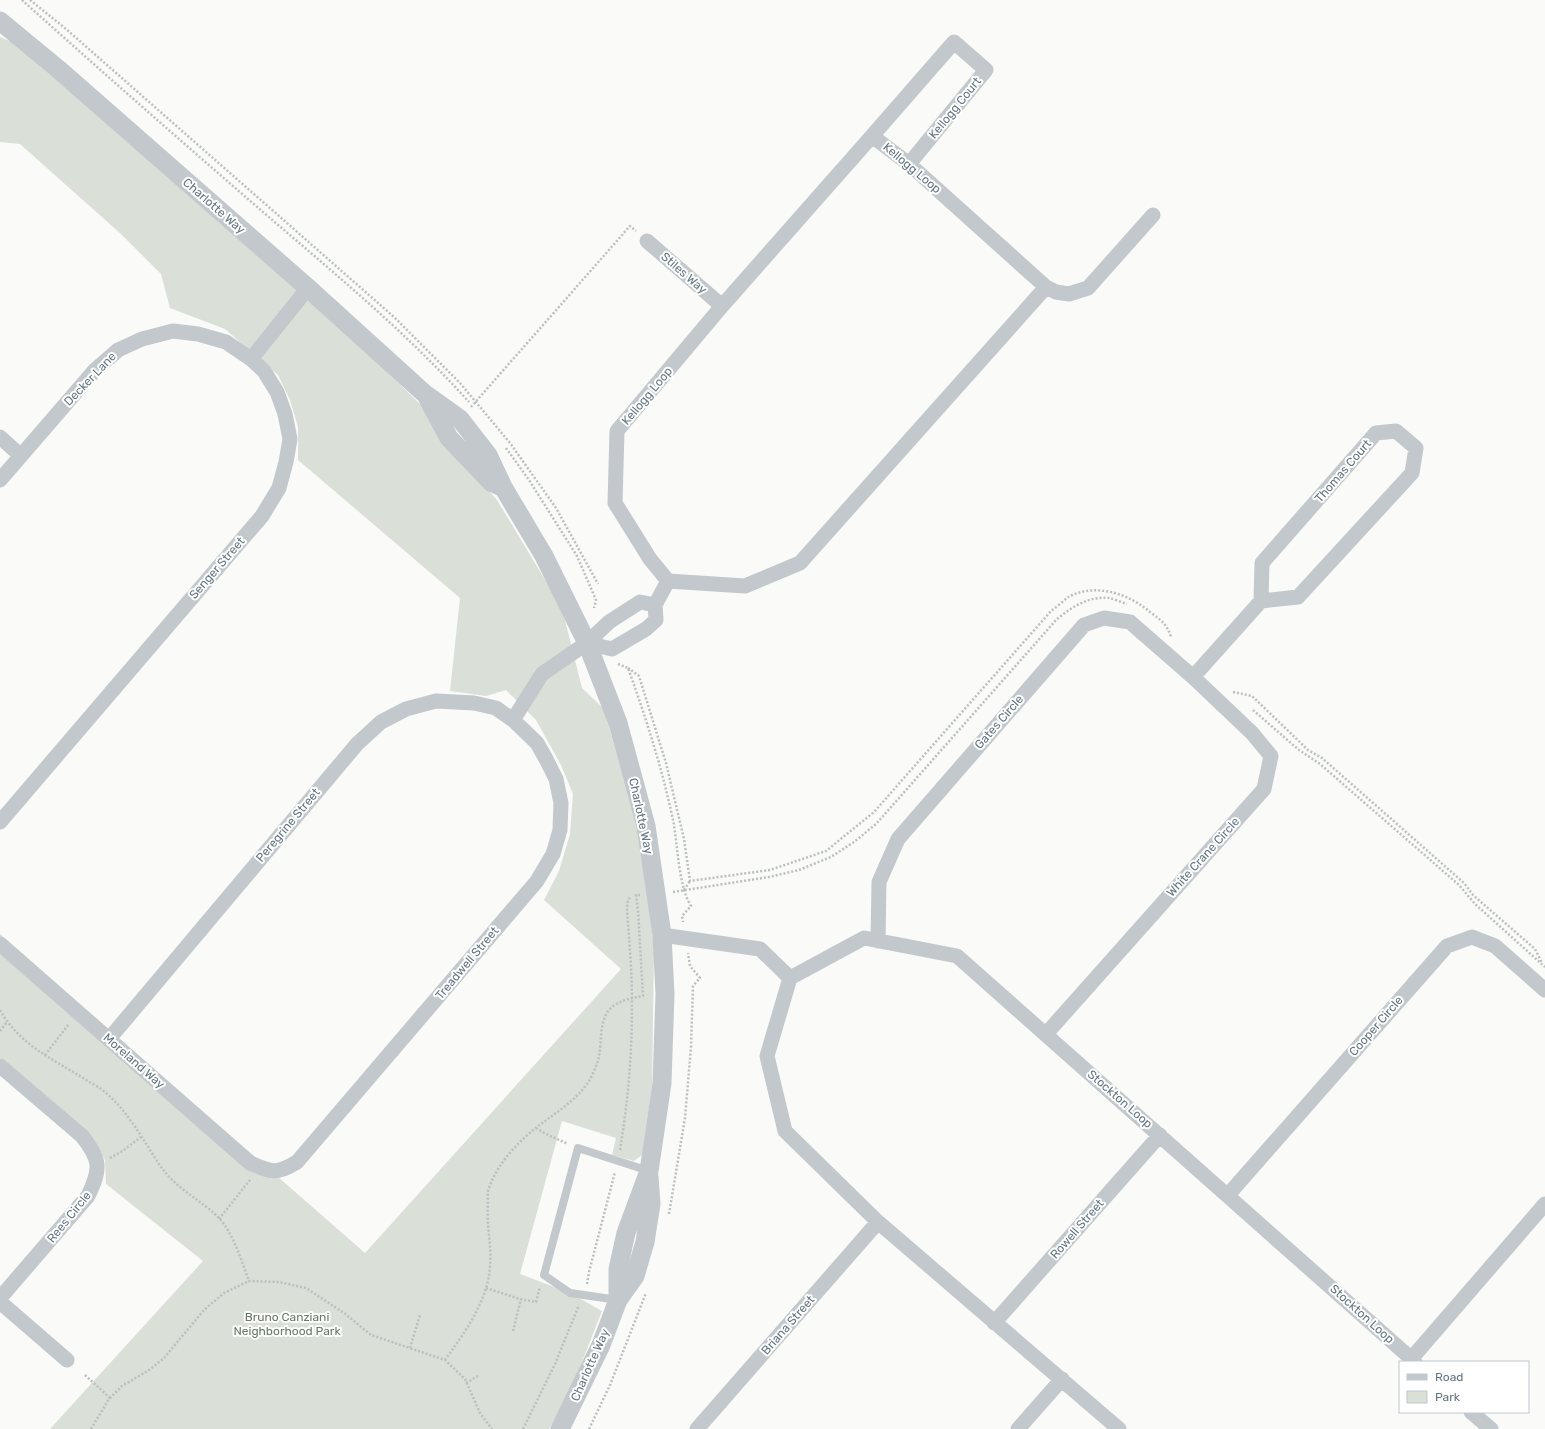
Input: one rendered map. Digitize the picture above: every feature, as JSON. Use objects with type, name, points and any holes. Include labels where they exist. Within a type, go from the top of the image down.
[{"type":"street","name":"Charlotte Way","points":[[0,21],[57,68],[308,288],[425,394],[460,419],[488,455],[503,487],[544,556],[586,643],[618,723],[646,826],[662,935],[665,994],[662,1084],[649,1171],[626,1233],[618,1269],[618,1300],[601,1345],[560,1429]]},
{"type":"street","name":"Kellogg Court","points":[[872,136],[954,42],[986,70],[909,164]]},
{"type":"street","name":"Kellogg Loop","points":[[668,581],[650,558],[614,503],[617,431],[722,306],[872,136],[909,164],[1046,287],[1056,292],[1069,294],[1088,288],[1153,215]]},
{"type":"street","name":"Stiles Way","points":[[647,241],[722,306]]},
{"type":"street","points":[[586,643],[612,650],[646,629],[656,620],[655,605],[668,581],[745,586],[800,563],[1046,287]]},
{"type":"street","points":[[251,359],[308,288]]},
{"type":"street","name":"Decker Lane","points":[[0,480],[95,370],[118,350],[142,339],[173,331],[198,334],[226,342],[251,359]]},
{"type":"street","name":"Senger Street","points":[[0,822],[262,516],[279,488],[290,439],[285,414],[278,392],[264,371],[251,359]]},
{"type":"street","name":"Charlotte Way","points":[[425,394],[449,438],[491,482],[503,487]]},
{"type":"street","name":"Thomas Court","points":[[1396,431],[1416,448],[1412,472],[1298,597],[1261,601],[1262,563],[1376,433],[1396,431]]},
{"type":"street","points":[[0,437],[21,456]]},
{"type":"street","points":[[1193,677],[1261,601]]},
{"type":"street","points":[[513,720],[542,674],[586,643],[609,622],[640,602],[655,605]]},
{"type":"street","name":"Gates Circle","points":[[878,941],[879,882],[898,839],[1084,625],[1104,618],[1130,622],[1193,677]]},
{"type":"street","name":"White Crane Circle","points":[[1046,1034],[1264,789],[1271,756],[1252,733],[1193,677]]},
{"type":"street","name":"Peregrine Street","points":[[109,1039],[357,744],[382,722],[406,709],[436,701],[474,703],[496,708],[513,720]]},
{"type":"street","name":"Treadwell Street","points":[[265,1169],[284,1170],[297,1162],[537,881],[553,854],[560,830],[561,810],[556,779],[537,743],[513,720]]},
{"type":"street","points":[[662,935],[760,949],[790,978],[767,1056],[785,1131],[878,1222],[1119,1429]]},
{"type":"street","name":"Stockton Loop","points":[[790,978],[864,938],[957,956],[1413,1360]]},
{"type":"street","name":"Cooper Circle","points":[[1228,1195],[1447,946],[1472,938],[1495,946],[1545,990]]},
{"type":"street","name":"Moreland Way","points":[[0,944],[250,1163],[265,1169]]},
{"type":"street","points":[[0,1066],[82,1136],[92,1149],[97,1164]]},
{"type":"street","name":"Rowell Street","points":[[994,1323],[1160,1135]]},
{"type":"street","name":"Rees Circle","points":[[0,1298],[88,1196],[96,1178],[97,1164]]},
{"type":"street","points":[[1413,1360],[1545,1204]]},
{"type":"street","name":"Briana Street","points":[[697,1429],[878,1222]]},
{"type":"street","points":[[0,1302],[67,1360]]},
{"type":"street","points":[[1018,1429],[1062,1379]]},
{"type":"street","points":[[1472,1413],[1491,1429]]},
{"type":"lane","points":[[618,1300],[570,1293],[544,1275],[578,1148],[649,1171]]},
{"type":"path","points":[[30,0],[66,29],[394,317],[476,401],[510,444],[556,508],[598,584]]},
{"type":"path","points":[[460,419],[630,226],[647,241]]},
{"type":"path","points":[[690,881],[770,870],[826,850],[874,812],[1051,611],[1070,596],[1090,590],[1117,592],[1139,603],[1168,626],[1173,641],[1167,636]]},
{"type":"path","points":[[445,1360],[462,1337],[476,1313],[486,1288],[490,1266],[487,1211],[488,1189],[499,1167],[516,1147],[536,1128],[579,1094],[589,1080],[599,1057],[603,1025],[607,1013],[612,1007],[626,1000],[643,996],[641,943],[636,896],[684,891],[769,877],[799,870],[831,857],[854,842],[876,824],[1057,619],[1069,609],[1086,600],[1109,598],[1133,606]]},
{"type":"path","points":[[628,668],[639,676],[666,763],[684,840],[690,881],[684,891]]},
{"type":"path","points":[[1238,697],[1232,692],[1252,696],[1308,750],[1322,758],[1464,883],[1473,895],[1534,949],[1544,965]]},
{"type":"path","points":[[1249,707],[1299,750],[1320,764],[1454,880],[1475,904],[1544,965]]},
{"type":"path","points":[[0,1010],[7,1022],[24,1040],[106,1093],[122,1108],[165,1171],[179,1187],[220,1219],[234,1242],[249,1281]]},
{"type":"path","points":[[45,1055],[78,1012]]},
{"type":"path","points":[[0,1031],[7,1022]]},
{"type":"path","points":[[536,1128],[578,1148]]},
{"type":"path","points":[[97,1164],[121,1152],[141,1137]]},
{"type":"path","points":[[220,1219],[265,1169]]},
{"type":"path","points":[[486,1288],[520,1299],[536,1302],[544,1275]]},
{"type":"path","points":[[90,1429],[110,1398],[122,1386],[149,1370],[164,1358],[204,1310],[224,1293],[249,1281],[278,1282],[306,1288],[344,1313],[371,1335],[445,1360],[465,1379],[480,1413],[492,1429]]},
{"type":"path","points":[[513,1331],[520,1299]]},
{"type":"path","points":[[410,1348],[420,1315]]},
{"type":"path","points":[[85,1376],[110,1398]]},
{"type":"path","points":[[466,1384],[478,1376]]},
{"type":"green space","name":"Bruno Canziani Neighborhood Park","points":[[0,37],[16,44],[340,326],[419,403],[465,464],[497,500],[562,608],[582,688],[604,709],[642,844],[654,949],[652,1086],[642,1155],[634,1161],[612,1155],[616,1138],[562,1121],[520,1274],[570,1293],[602,1311],[576,1377],[549,1429],[50,1429],[203,1261],[106,1184],[105,1160],[86,1130],[0,1058],[0,934],[365,1253],[621,969],[544,900],[559,871],[570,834],[573,794],[561,765],[536,720],[506,690],[486,696],[450,691],[460,598],[298,460],[298,427],[290,400],[278,375],[225,329],[170,308],[161,274],[121,234],[20,144],[0,142]]}]
